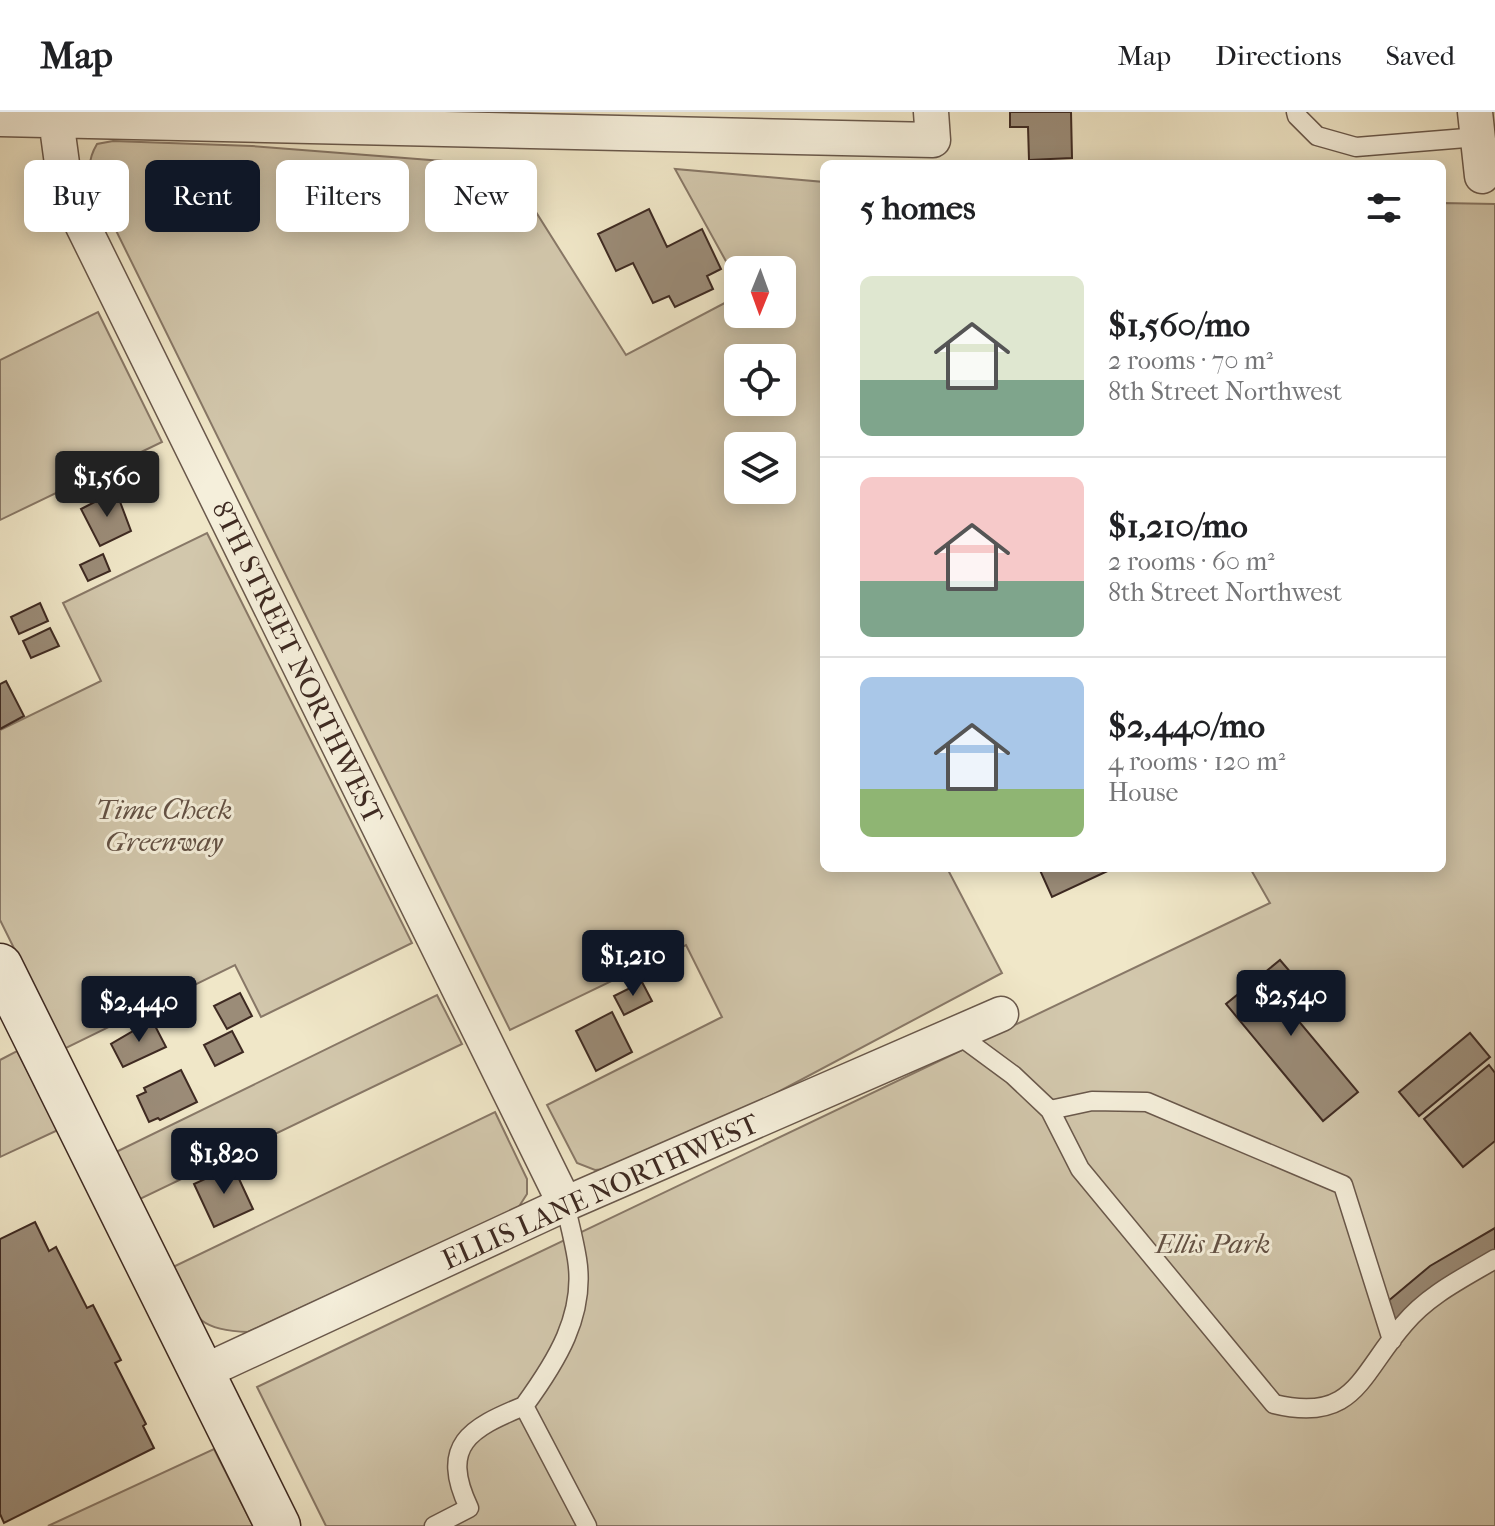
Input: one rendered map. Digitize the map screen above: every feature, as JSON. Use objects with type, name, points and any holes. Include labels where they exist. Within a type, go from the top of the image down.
[{"type":"street","points":[[0,119],[55,116],[932,126]]},
{"type":"street","name":"8TH STREET NORTHWEST","points":[[55,116],[63,171],[81,222],[565,1204]]},
{"type":"street","points":[[1476,124],[1482,176]]},
{"type":"street","points":[[0,966],[278,1526]]},
{"type":"street","name":"ELLIS LANE NORTHWEST","points":[[201,1373],[565,1204],[1001,1014]]},
{"type":"lane","points":[[1296,112],[1317,136],[1356,147],[1476,124]]},
{"type":"lane","points":[[956,1033],[1013,1075],[1050,1110],[1080,1169],[1274,1404],[1300,1410],[1328,1407],[1352,1393],[1404,1323],[1436,1294],[1495,1259]]},
{"type":"lane","points":[[1050,1110],[1092,1101],[1147,1102],[1343,1185],[1392,1340]]},
{"type":"lane","points":[[434,1526],[469,1508],[460,1490],[457,1469],[459,1452],[468,1437],[485,1422],[524,1406],[554,1365],[571,1328],[579,1287],[577,1260],[565,1204]]},
{"type":"lane","points":[[524,1406],[587,1526]]},
{"type":"green space","points":[[113,141],[252,146],[430,160],[425,160],[425,232],[537,232],[537,214],[626,355],[724,303],[724,328],[796,328],[796,256],[724,258],[675,169],[820,182],[820,872],[949,872],[1002,973],[763,1100],[615,1168],[595,1170],[577,1163],[547,1105],[722,1017],[686,945],[510,1030],[117,232],[129,232],[129,160],[91,159],[97,144]]},
{"type":"green space","name":"Ellis Park","points":[[1446,203],[1495,204],[1495,1526],[326,1526],[257,1387],[1270,903],[1252,872],[1446,872]]},
{"type":"green space","points":[[98,312],[162,442],[0,520],[0,360]]},
{"type":"green space","name":"Time Check Greenway","points":[[207,533],[412,943],[261,1017],[235,965],[64,1049],[0,920],[0,730],[101,681],[63,603]]},
{"type":"green space","points":[[437,995],[462,1044],[140,1199],[116,1152]]},
{"type":"green space","points":[[17,1051],[58,1130],[0,1157],[0,1060]]},
{"type":"green space","points":[[495,1112],[527,1179],[527,1194],[518,1208],[248,1332],[229,1331],[205,1323],[191,1307],[173,1267]]},
{"type":"green space","points":[[214,1449],[253,1526],[48,1526]]},
{"type":"building","points":[[1010,112],[1071,112],[1072,158],[1029,160],[1028,127],[1010,127]]},
{"type":"building","points":[[649,209],[667,247],[702,229],[721,269],[707,276],[713,289],[675,307],[669,296],[653,303],[633,263],[616,271],[598,234]]},
{"type":"building","points":[[112,493],[116,501],[119,499],[131,531],[100,546],[81,509]]},
{"type":"building","points":[[103,554],[110,571],[88,581],[80,565]]},
{"type":"building","points":[[40,603],[48,621],[19,634],[11,617]]},
{"type":"building","points":[[50,628],[59,646],[31,658],[23,641]]},
{"type":"building","points":[[6,681],[24,716],[0,729],[0,684]]},
{"type":"building","points":[[1041,872],[1105,872],[1052,897]]},
{"type":"building","points":[[1280,960],[1316,1002],[1296,1018],[1358,1092],[1323,1121],[1226,1004]]},
{"type":"building","points":[[642,982],[652,1001],[624,1015],[614,996]]},
{"type":"building","points":[[240,993],[252,1016],[227,1029],[214,1006]]},
{"type":"building","points":[[612,1012],[632,1052],[596,1071],[576,1031]]},
{"type":"building","points":[[152,1020],[166,1047],[123,1067],[111,1044]]},
{"type":"building","points":[[232,1031],[243,1052],[215,1066],[204,1045]]},
{"type":"building","points":[[1470,1033],[1490,1057],[1419,1116],[1399,1092]]},
{"type":"building","points":[[1489,1065],[1495,1073],[1495,1141],[1463,1167],[1424,1119]]},
{"type":"building","points":[[181,1070],[197,1102],[149,1122],[137,1096],[146,1092],[144,1088]]},
{"type":"building","points":[[233,1166],[253,1209],[214,1227],[194,1184]]},
{"type":"building","points":[[35,1222],[49,1251],[56,1247],[87,1308],[93,1305],[121,1360],[115,1363],[146,1424],[143,1426],[154,1448],[4,1523],[0,1514],[0,1239]]},
{"type":"building","points":[[1495,1228],[1495,1259],[1392,1340],[1381,1307],[1430,1266]]}]
